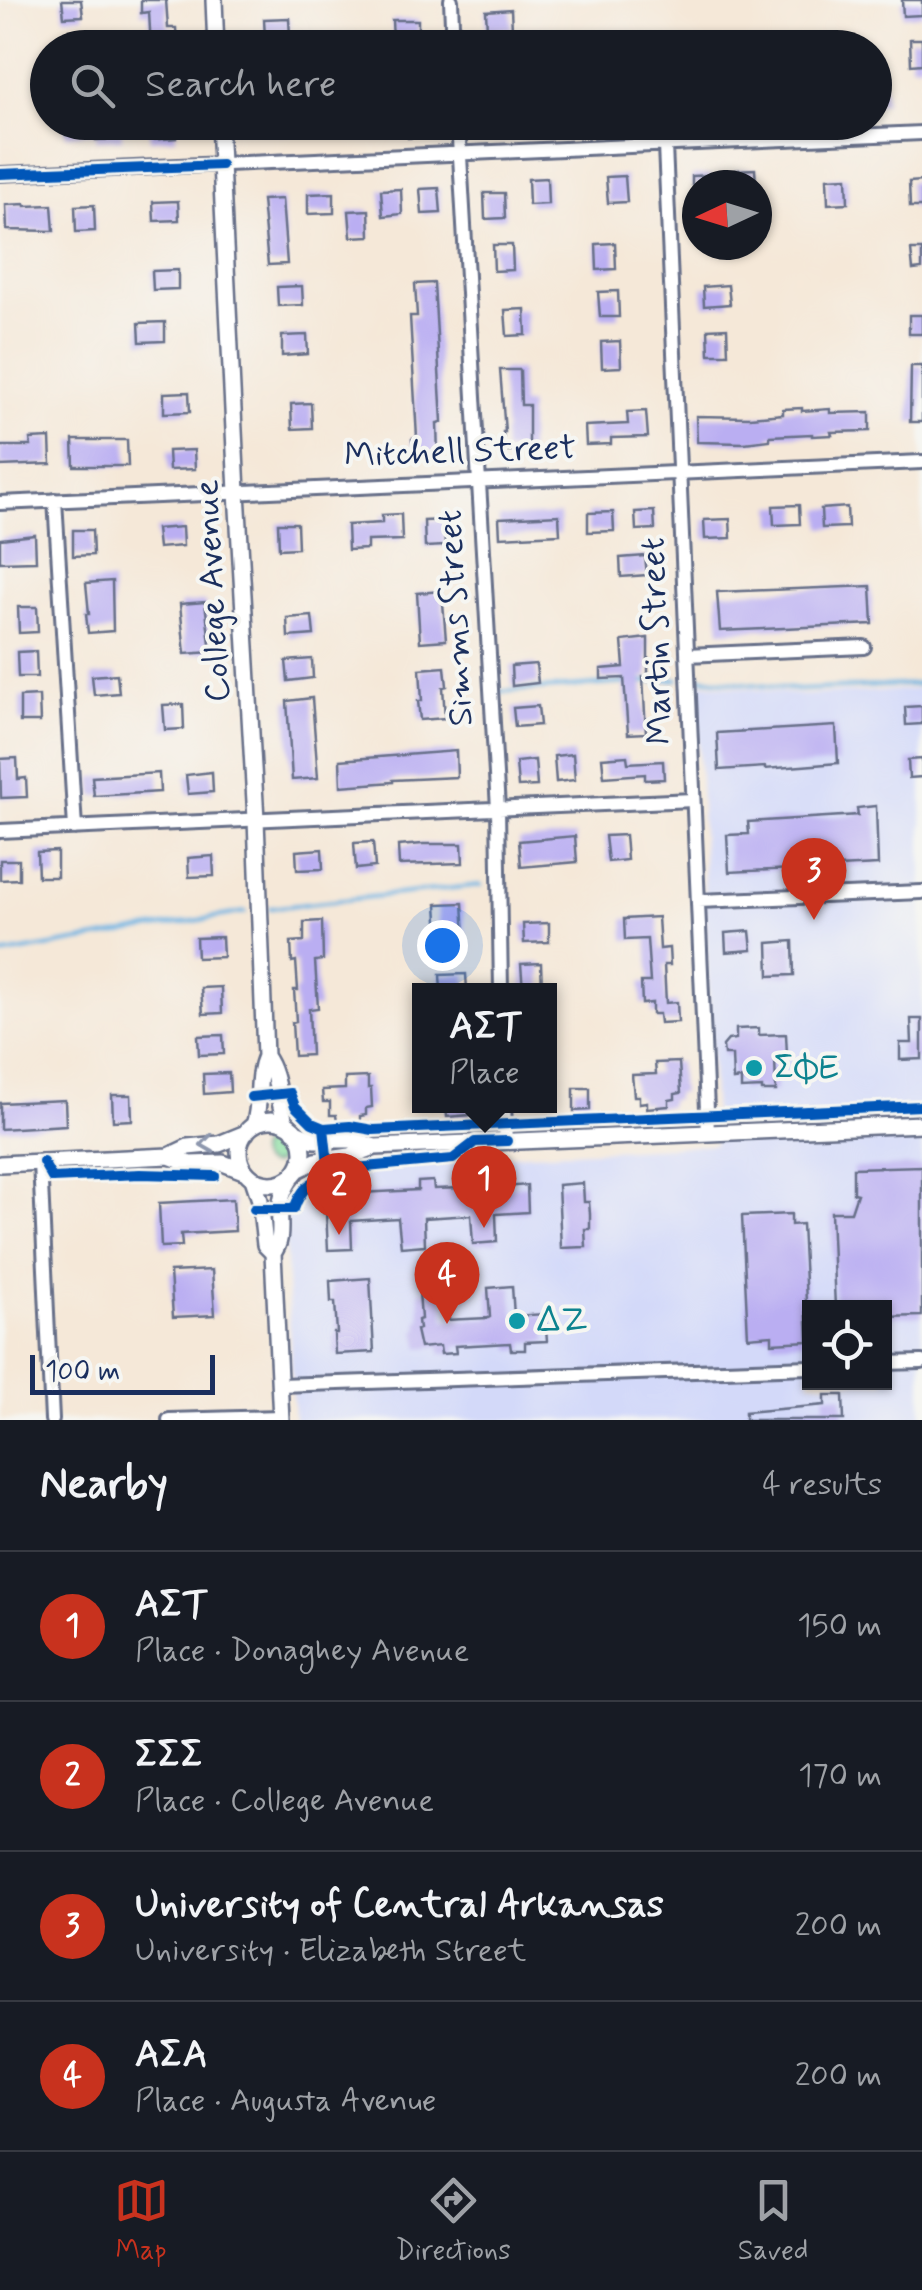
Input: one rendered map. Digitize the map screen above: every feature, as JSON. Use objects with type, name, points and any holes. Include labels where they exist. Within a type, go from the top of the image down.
[{"type":"street","points":[[214,0],[215,30]]},
{"type":"street","points":[[450,0],[452,30]]},
{"type":"street","points":[[892,135],[922,133]]},
{"type":"street","name":"College Avenue","points":[[220,140],[265,1056],[258,1070],[260,1097],[250,1129]]},
{"type":"street","name":"Simms Street","points":[[459,140],[498,809],[500,983]]},
{"type":"street","points":[[0,174],[784,140]]},
{"type":"street","name":"Martin Street","points":[[665,146],[708,1132]]},
{"type":"street","name":"Mitchell Street","points":[[0,502],[922,462]]},
{"type":"street","points":[[55,500],[75,828]]},
{"type":"street","points":[[687,655],[864,648]]},
{"type":"street","points":[[0,832],[693,800]]},
{"type":"street","points":[[698,901],[922,892]]},
{"type":"street","name":"College Avenue","points":[[265,1056],[274,1070],[277,1096],[290,1128]]},
{"type":"street","points":[[504,1113],[506,1141]]},
{"type":"street","points":[[0,1164],[169,1156],[188,1147],[219,1144],[266,1121],[314,1140],[350,1140],[375,1147]]},
{"type":"street","points":[[169,1156],[190,1164],[223,1163],[272,1184],[316,1162],[375,1147],[922,1124]]},
{"type":"street","points":[[170,1420],[281,1418],[273,1253],[280,1244],[284,1189],[303,1150],[290,1128]]},
{"type":"street","points":[[250,1129],[239,1152],[260,1200],[265,1246],[273,1253]]},
{"type":"street","points":[[40,1162],[52,1420]]},
{"type":"street","points":[[892,1364],[922,1362]]},
{"type":"street","points":[[280,1386],[802,1366]]},
{"type":"shaded area","points":[[696,682],[803,695],[922,689],[922,1420],[294,1420],[284,1218],[291,1194],[305,1176],[340,1163],[715,1145]]},
{"type":"green space","points":[[270,1141],[279,1144],[279,1162],[270,1165],[261,1162],[258,1153],[261,1144]]},
{"type":"building","points":[[62,0],[81,0],[83,16],[64,17]]},
{"type":"building","points":[[141,0],[166,0],[168,28],[176,30],[150,30],[149,12],[141,13]]},
{"type":"building","points":[[902,0],[922,0],[922,15],[903,16]]},
{"type":"building","points":[[511,9],[512,29],[487,30],[486,11]]},
{"type":"building","points":[[289,18],[290,30],[265,30],[264,19]]},
{"type":"building","points":[[392,20],[418,20],[418,30],[392,30]]},
{"type":"building","points":[[910,39],[922,39],[922,64],[911,65]]},
{"type":"building","points":[[625,176],[627,202],[608,203],[606,177]]},
{"type":"building","points":[[847,177],[848,203],[828,204],[827,178]]},
{"type":"building","points":[[547,178],[548,204],[529,205],[528,179]]},
{"type":"building","points":[[922,181],[922,207],[910,207],[909,182]]},
{"type":"building","points":[[439,188],[441,213],[422,214],[420,189]]},
{"type":"building","points":[[401,189],[402,214],[383,216],[381,190]]},
{"type":"building","points":[[334,193],[334,213],[308,214],[308,194]]},
{"type":"building","points":[[484,193],[504,193],[505,218],[485,219]]},
{"type":"building","points":[[282,199],[287,264],[268,265],[262,200]]},
{"type":"building","points":[[178,201],[179,220],[154,221],[153,202]]},
{"type":"building","points":[[6,205],[52,205],[54,231],[7,230]]},
{"type":"building","points":[[94,205],[95,231],[76,232],[75,206]]},
{"type":"building","points":[[369,210],[370,236],[351,237],[349,211]]},
{"type":"building","points":[[615,243],[616,269],[597,270],[596,244]]},
{"type":"building","points":[[493,245],[512,245],[513,270],[494,271]]},
{"type":"building","points":[[911,250],[922,250],[922,269],[913,270]]},
{"type":"building","points":[[178,270],[178,289],[153,290],[152,271]]},
{"type":"building","points":[[434,283],[442,422],[437,423],[438,457],[413,458],[412,439],[417,438],[410,316],[417,316],[415,284]]},
{"type":"building","points":[[728,285],[730,304],[704,306],[703,287]]},
{"type":"building","points":[[302,286],[303,305],[278,306],[277,287]]},
{"type":"building","points":[[618,291],[619,317],[600,317],[598,292]]},
{"type":"building","points":[[525,309],[526,335],[507,336],[505,310]]},
{"type":"building","points":[[909,315],[922,315],[922,334],[909,334]]},
{"type":"building","points":[[165,322],[165,341],[140,342],[139,323]]},
{"type":"building","points":[[727,328],[728,354],[709,354],[708,329]]},
{"type":"building","points":[[307,335],[308,354],[282,356],[282,336]]},
{"type":"building","points":[[620,341],[621,367],[602,368],[601,342]]},
{"type":"building","points":[[911,366],[922,366],[922,422],[910,422]]},
{"type":"building","points":[[500,370],[520,370],[521,405],[529,405],[529,450],[504,451]]},
{"type":"building","points":[[189,392],[190,412],[164,413],[164,393]]},
{"type":"building","points":[[311,403],[312,428],[292,429],[291,404]]},
{"type":"building","points":[[802,408],[830,409],[830,413],[870,412],[870,431],[770,436],[770,440],[744,443],[697,442],[696,416],[750,417]]},
{"type":"building","points":[[646,411],[648,437],[611,438],[611,444],[586,445],[585,426],[628,424],[627,412]]},
{"type":"building","points":[[50,438],[51,464],[0,466],[0,446],[31,446],[30,439]]},
{"type":"building","points":[[73,440],[127,440],[128,466],[74,466]]},
{"type":"building","points":[[194,450],[195,469],[169,470],[168,451]]},
{"type":"building","points":[[799,505],[800,524],[774,525],[773,506]]},
{"type":"building","points":[[847,507],[848,527],[822,528],[821,509]]},
{"type":"building","points":[[654,511],[655,529],[636,530],[635,512]]},
{"type":"building","points":[[613,512],[614,531],[588,532],[588,513]]},
{"type":"building","points":[[401,514],[402,540],[367,541],[367,549],[348,550],[347,525],[382,523],[382,515]]},
{"type":"building","points":[[559,515],[560,534],[500,537],[499,518]]},
{"type":"building","points":[[730,519],[731,538],[705,539],[704,520]]},
{"type":"building","points":[[444,520],[445,546],[425,547],[424,521]]},
{"type":"building","points":[[278,523],[297,523],[298,548],[279,549]]},
{"type":"building","points":[[182,527],[183,546],[158,548],[156,529]]},
{"type":"building","points":[[73,530],[92,530],[93,555],[73,556]]},
{"type":"building","points":[[35,535],[36,561],[0,562],[0,539]]},
{"type":"building","points":[[645,556],[647,575],[621,577],[620,558]]},
{"type":"building","points":[[112,581],[113,631],[88,633],[86,583]]},
{"type":"building","points":[[871,586],[873,624],[720,631],[717,592]]},
{"type":"building","points":[[442,591],[446,640],[420,642],[417,593]]},
{"type":"building","points":[[205,602],[211,652],[185,654],[180,604]]},
{"type":"building","points":[[18,607],[37,607],[38,632],[19,633]]},
{"type":"building","points":[[312,616],[314,635],[288,637],[287,618]]},
{"type":"building","points":[[648,638],[648,677],[643,677],[646,733],[628,734],[624,678],[601,679],[601,669],[624,667],[622,641]]},
{"type":"building","points":[[36,651],[37,677],[18,677],[17,652]]},
{"type":"building","points":[[312,659],[313,678],[288,681],[286,661]]},
{"type":"building","points":[[536,664],[538,683],[512,686],[511,666]]},
{"type":"building","points":[[445,667],[445,718],[420,720],[420,669]]},
{"type":"building","points":[[117,674],[119,693],[94,695],[92,676]]},
{"type":"building","points":[[39,696],[40,722],[20,722],[20,697]]},
{"type":"building","points":[[312,698],[318,778],[292,780],[287,701]]},
{"type":"building","points":[[183,704],[184,729],[165,730],[163,705]]},
{"type":"building","points":[[538,706],[540,725],[515,727],[513,708]]},
{"type":"building","points":[[922,706],[922,724],[906,725],[905,707]]},
{"type":"building","points":[[836,726],[838,763],[719,770],[717,733]]},
{"type":"building","points":[[456,751],[457,777],[341,786],[340,760]]},
{"type":"building","points":[[573,754],[575,780],[556,782],[554,756]]},
{"type":"building","points":[[627,756],[628,763],[663,761],[664,779],[645,780],[645,774],[604,777],[602,758]]},
{"type":"building","points":[[17,758],[18,779],[26,778],[27,797],[1,798],[0,759]]},
{"type":"building","points":[[922,759],[922,777],[909,778],[908,760]]},
{"type":"building","points":[[535,760],[537,786],[518,787],[516,762]]},
{"type":"building","points":[[212,772],[213,792],[188,794],[186,775]]},
{"type":"building","points":[[159,773],[160,792],[94,796],[92,777]]},
{"type":"building","points":[[876,806],[878,865],[729,872],[727,835],[749,834],[748,822],[858,815],[857,808]]},
{"type":"building","points":[[625,835],[627,860],[608,862],[605,836]]},
{"type":"building","points":[[575,836],[577,862],[521,867],[519,841]]},
{"type":"building","points":[[373,842],[375,867],[356,869],[354,843]]},
{"type":"building","points":[[462,844],[463,863],[399,865],[398,846]]},
{"type":"building","points":[[322,849],[323,869],[297,870],[296,851]]},
{"type":"building","points":[[57,851],[57,877],[38,877],[37,852]]},
{"type":"building","points":[[213,856],[214,876],[189,877],[188,858]]},
{"type":"building","points":[[0,860],[19,860],[19,879],[0,880]]},
{"type":"building","points":[[463,903],[466,952],[440,953],[437,904]]},
{"type":"building","points":[[658,917],[660,949],[669,948],[670,965],[664,965],[666,1003],[677,1002],[678,1022],[660,1023],[659,1014],[652,1014],[652,1003],[642,1004],[641,982],[650,982],[647,939],[625,940],[624,919]]},
{"type":"building","points":[[322,921],[323,960],[315,961],[318,1008],[309,1009],[311,1055],[294,1056],[292,1022],[296,1021],[294,990],[298,990],[291,942],[304,941],[304,922]]},
{"type":"building","points":[[549,923],[549,942],[524,943],[523,924]]},
{"type":"building","points":[[750,931],[752,950],[726,952],[725,933]]},
{"type":"building","points":[[222,937],[223,957],[197,958],[196,938]]},
{"type":"building","points":[[793,941],[794,975],[769,976],[768,943]]},
{"type":"building","points":[[541,963],[542,983],[522,983],[521,964]]},
{"type":"building","points":[[466,974],[467,983],[441,983],[440,975]]},
{"type":"building","points":[[221,987],[222,1013],[203,1014],[201,988]]},
{"type":"building","points":[[911,1019],[922,1019],[922,1059],[900,1060],[900,1043],[912,1043]]},
{"type":"building","name":"ΣΦΕ","points":[[759,1028],[759,1035],[786,1034],[787,1055],[775,1056],[776,1091],[741,1089],[741,1079],[733,1080],[732,1055],[724,1055],[723,1046],[736,1039],[736,1029]]},
{"type":"building","points":[[223,1035],[224,1054],[199,1055],[198,1036]]},
{"type":"building","points":[[679,1062],[681,1093],[669,1100],[669,1106],[647,1108],[647,1102],[639,1103],[639,1096],[634,1096],[632,1075],[656,1074],[655,1063]]},
{"type":"building","points":[[229,1073],[230,1092],[204,1094],[203,1074]]},
{"type":"building","points":[[368,1077],[372,1107],[366,1108],[360,1121],[337,1122],[336,1115],[330,1115],[330,1102],[323,1102],[322,1090],[345,1089],[345,1078]]},
{"type":"building","points":[[574,1088],[590,1088],[590,1110],[574,1111]]},
{"type":"building","points":[[112,1095],[131,1095],[132,1120],[113,1121]]},
{"type":"building","points":[[65,1100],[66,1125],[0,1129],[0,1103]]},
{"type":"building","points":[[447,1113],[470,1113],[470,1115],[447,1117]]},
{"type":"building","points":[[922,1166],[922,1316],[892,1317],[892,1300],[835,1300],[831,1212],[851,1212],[857,1194],[853,1193],[853,1168]]},
{"type":"building","points":[[504,1180],[505,1187],[527,1185],[528,1212],[496,1214],[497,1242],[473,1244],[471,1215],[424,1218],[425,1245],[401,1247],[398,1218],[351,1221],[352,1249],[328,1250],[325,1195],[341,1193],[351,1182],[361,1185],[361,1193],[418,1190],[418,1182],[433,1181],[434,1189],[491,1187],[491,1181]]},
{"type":"building","points":[[583,1183],[584,1202],[589,1202],[590,1214],[590,1229],[585,1229],[586,1247],[561,1248],[558,1185]]},
{"type":"building","points":[[233,1199],[235,1231],[181,1234],[182,1246],[161,1247],[159,1203]]},
{"type":"building","points":[[791,1214],[791,1225],[802,1224],[806,1300],[802,1300],[802,1341],[772,1343],[772,1335],[748,1337],[742,1216]]},
{"type":"building","points":[[212,1270],[215,1315],[173,1317],[170,1272]]},
{"type":"building","points":[[370,1278],[374,1352],[335,1354],[335,1302],[331,1302],[330,1281]]},
{"type":"building","points":[[512,1286],[514,1316],[545,1314],[547,1341],[525,1342],[525,1350],[511,1350],[510,1343],[455,1346],[456,1353],[441,1354],[440,1346],[420,1348],[416,1330],[421,1319],[419,1291],[443,1290],[445,1320],[488,1318],[488,1288]]},
{"type":"building","points":[[825,1395],[843,1395],[844,1420],[745,1420],[745,1412],[825,1405]]},
{"type":"waterway","points":[[695,677],[799,690],[922,684]]},
{"type":"waterway","points":[[642,682],[678,679]]},
{"type":"waterway","points":[[497,692],[627,683]]},
{"type":"waterway","points":[[270,908],[481,885]]},
{"type":"waterway","points":[[0,955],[245,912]]},
{"type":"cycle path","points":[[0,174],[221,165]]},
{"type":"cycle path","points":[[251,1097],[290,1093],[295,1106],[312,1123],[324,1128],[350,1126],[373,1130],[922,1106]]},
{"type":"cycle path","points":[[254,1209],[294,1209],[307,1187],[329,1173],[324,1128]]},
{"type":"cycle path","points":[[329,1173],[453,1159],[475,1142],[507,1141]]},
{"type":"cycle path","points":[[43,1162],[52,1178],[215,1176]]},
{"type":"place","name":"University of Central Arkansas","points":[[814,920]]},
{"type":"place","name":"ΣΦΕ","points":[[754,1068]]},
{"type":"place","name":"ΑΣΤ","points":[[484,1228]]},
{"type":"place","name":"ΣΣΣ","points":[[339,1235]]},
{"type":"place","name":"ΔΖ","points":[[517,1321]]},
{"type":"place","name":"ΑΣΑ","points":[[447,1324]]}]
